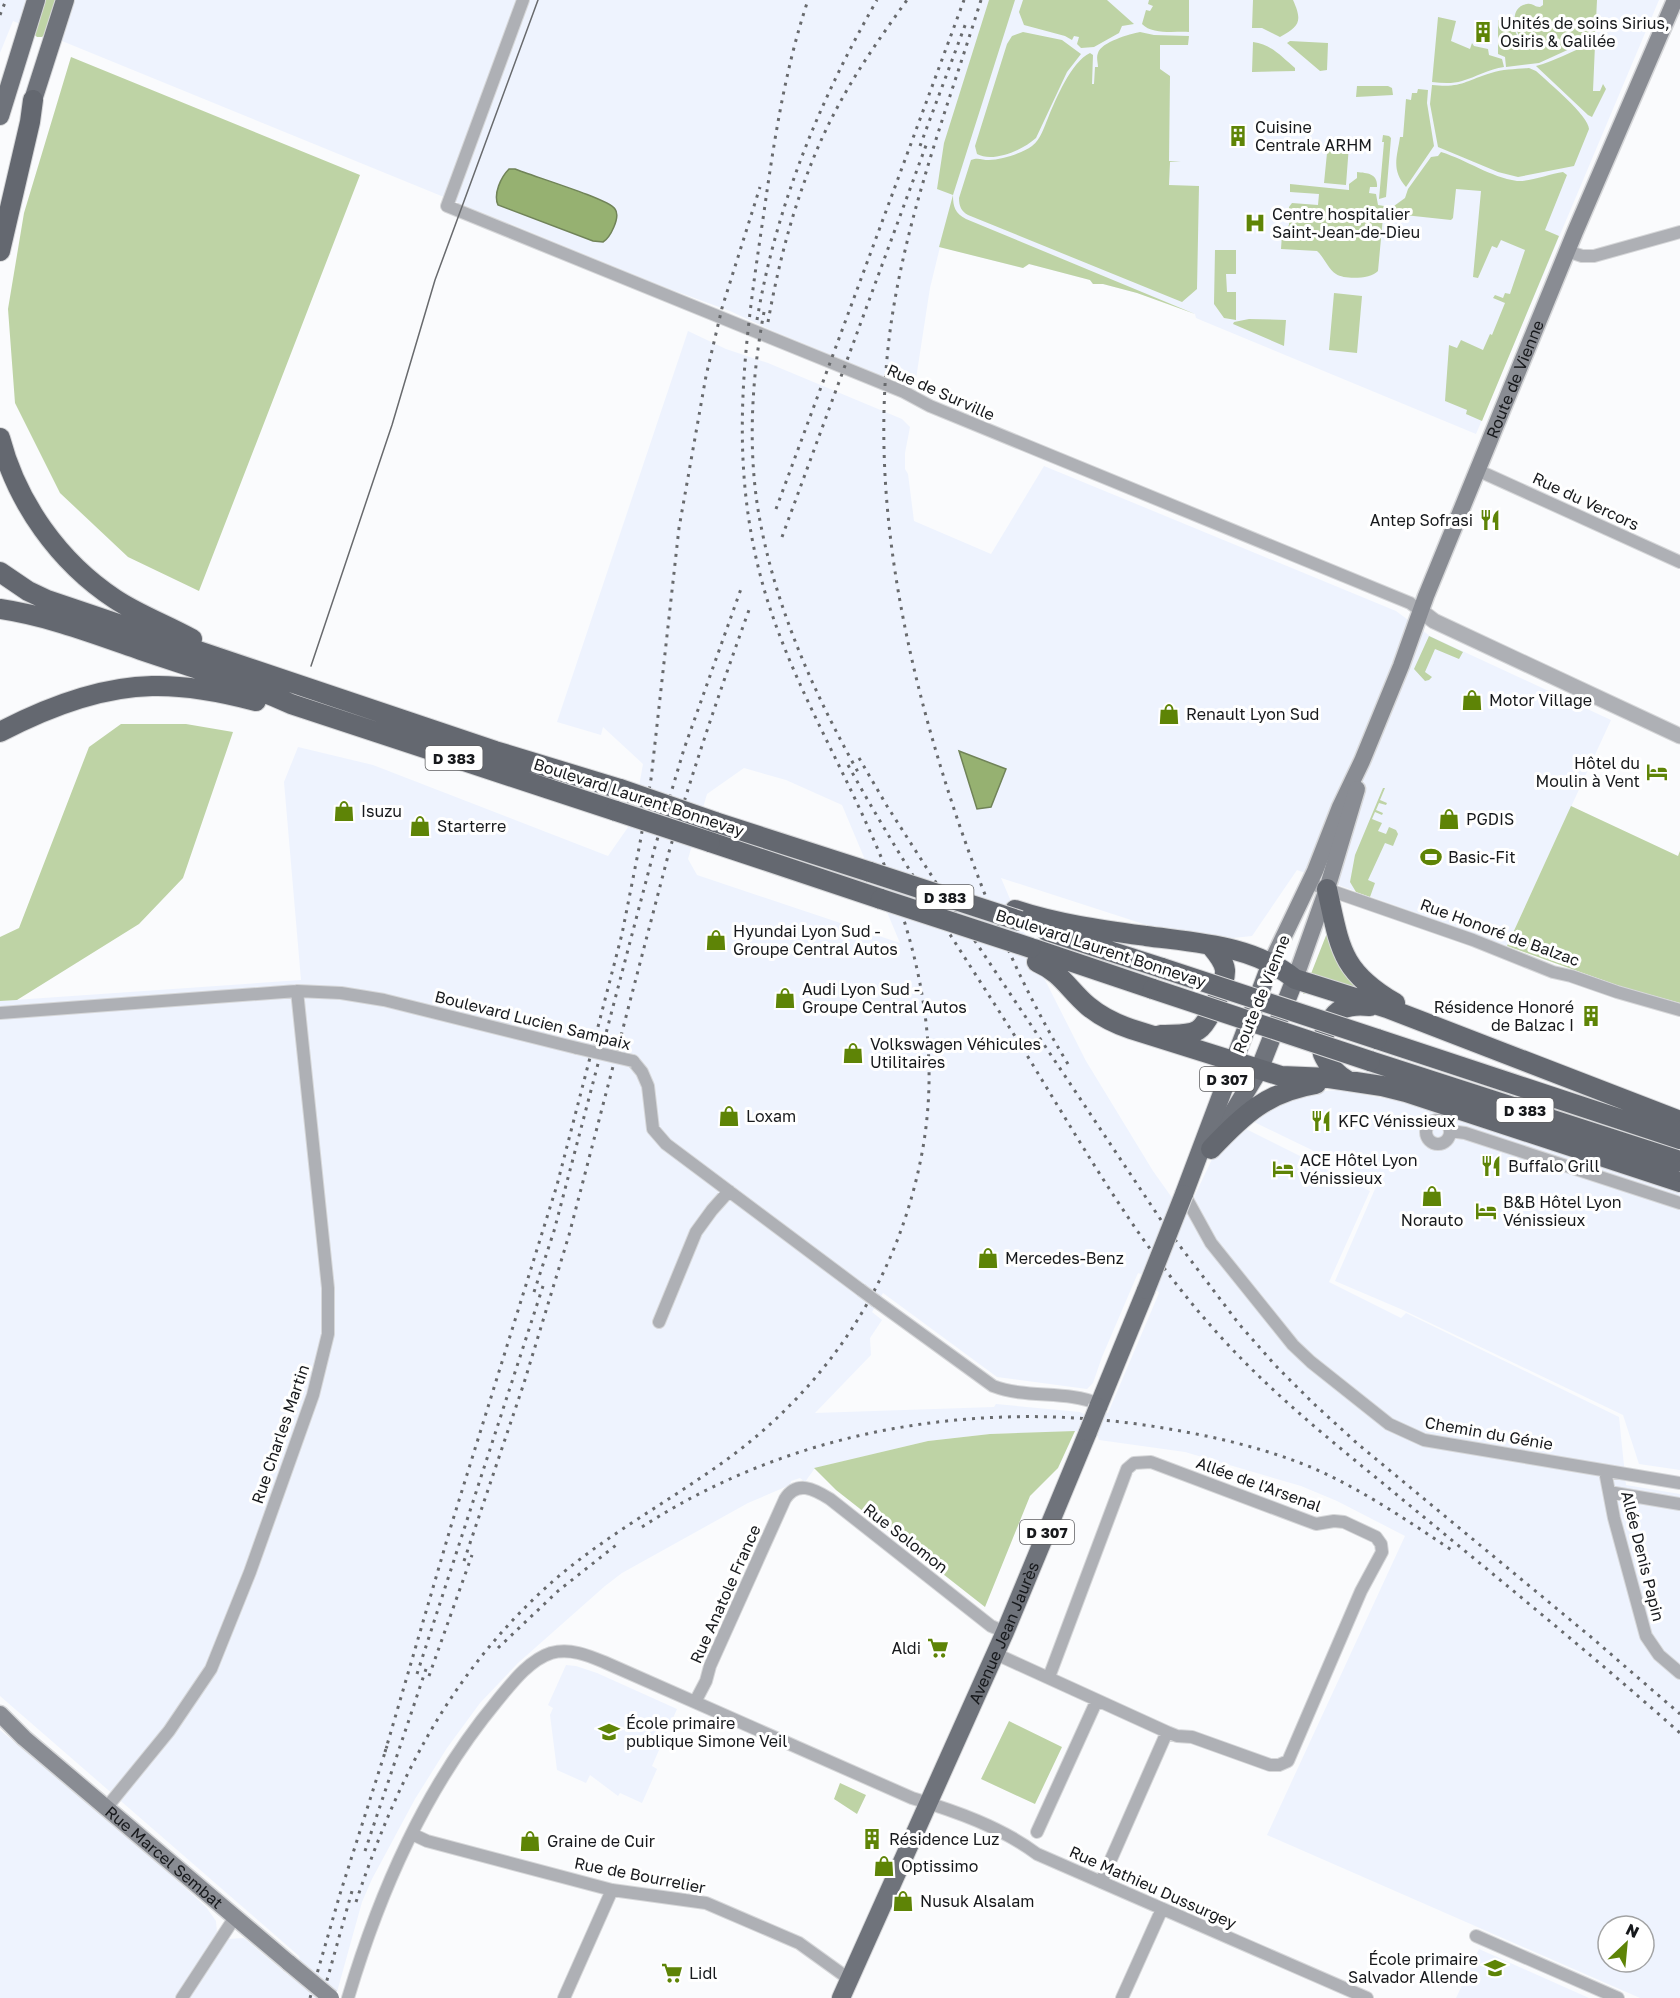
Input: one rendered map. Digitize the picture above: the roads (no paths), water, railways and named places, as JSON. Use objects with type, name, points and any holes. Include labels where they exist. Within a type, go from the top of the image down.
[{"type":"highway","points":[[0,196],[21,119],[33,100]]},
{"type":"highway","points":[[0,251],[33,100]]},
{"type":"highway","points":[[0,438],[4,454],[28,507],[45,532],[72,563],[115,599],[145,617],[248,668]]},
{"type":"highway","name":"D 383","points":[[0,572],[28,591],[47,600],[248,668]]},
{"type":"highway","name":"D 383","points":[[0,609],[19,612],[89,633],[262,690],[291,704]]},
{"type":"highway","name":"Boulevard Laurent Bonnevay","points":[[248,668],[716,822],[868,866],[1162,968],[1680,1139]]},
{"type":"highway","points":[[0,732],[87,696],[120,689],[151,686],[191,687],[257,702],[291,704]]},
{"type":"highway","name":"Boulevard Laurent Bonnevay","points":[[291,704],[970,928],[1034,955],[1153,989],[1680,1161]]},
{"type":"highway","points":[[1318,886],[1350,967],[1365,984],[1434,1026]]},
{"type":"highway","points":[[1017,916],[1244,952],[1271,963],[1295,979],[1387,1008],[1680,1121]]},
{"type":"highway","points":[[1152,1036],[1192,1033],[1200,1029],[1207,1021],[1220,992],[1225,970],[1222,961],[1211,946]]},
{"type":"highway","points":[[1034,955],[1059,974],[1088,1006],[1123,1026],[1281,1076],[1329,1078],[1382,1086],[1430,1099],[1680,1182]]},
{"type":"highway","points":[[1348,1081],[1338,1075],[1329,1065],[1322,1051],[1328,1024],[1336,1014],[1349,1006],[1387,1008]]},
{"type":"highway","points":[[1211,1149],[1239,1119],[1271,1098],[1304,1086],[1348,1081]]},
{"type":"main road","points":[[0,116],[36,0]]},
{"type":"main road","points":[[33,100],[65,0]]},
{"type":"main road","name":"Route de Vienne","points":[[1184,1194],[1271,963],[1318,886],[1349,818],[1362,761],[1421,611],[1567,251],[1675,0]]},
{"type":"main road","name":"Route de Vienne","points":[[1184,1194],[1259,1070],[1295,979],[1318,886]]},
{"type":"main road","name":"Avenue Jean Jaurès","points":[[841,1998],[996,1654],[1184,1194]]},
{"type":"main road","name":"Rue Marcel Sembat","points":[[0,1714],[24,1738],[331,1998]]},
{"type":"street","name":"Rue de Surville","points":[[523,0],[447,206],[904,392],[930,406],[1410,603],[1421,611]]},
{"type":"street","points":[[1567,251],[1582,256],[1594,256],[1680,232]]},
{"type":"street","name":"Rue du Vercors","points":[[1478,470],[1680,562]]},
{"type":"street","points":[[1421,611],[1444,626],[1680,736]]},
{"type":"street","name":"Rue Honoré de Balzac","points":[[1318,886],[1473,940],[1553,972],[1680,1010]]},
{"type":"street","name":"Boulevard Lucien Sampaix","points":[[0,1013],[297,992],[341,993],[384,1000],[633,1061],[642,1072],[648,1086],[653,1129],[666,1144],[861,1290],[993,1386],[1006,1391],[1078,1398],[1099,1405]]},
{"type":"street","name":"Rue Charles Martin","points":[[108,1807],[169,1731],[211,1669],[250,1572],[314,1395],[328,1334],[328,1288],[297,992]]},
{"type":"street","points":[[1382,1086],[1419,1102],[1433,1121]]},
{"type":"street","points":[[1433,1121],[1444,1121],[1450,1131],[1448,1138],[1442,1143],[1431,1142],[1427,1139],[1425,1130],[1433,1121]]},
{"type":"street","points":[[1450,1131],[1466,1133],[1680,1203]]},
{"type":"street","points":[[659,1322],[696,1232],[729,1191]]},
{"type":"street","name":"Chemin du Génie","points":[[1184,1194],[1211,1243],[1293,1345],[1389,1424],[1424,1440],[1680,1483]]},
{"type":"street","name":"Allée de l'Arsenal","points":[[996,1654],[1167,1732],[1192,1737],[1270,1765],[1280,1765],[1288,1761],[1361,1591],[1382,1552],[1381,1544],[1376,1537],[1344,1522],[1316,1524],[1151,1462],[1134,1463],[1127,1469],[1048,1677]]},
{"type":"street","name":"Allée Denis Papin","points":[[1605,1471],[1614,1518],[1647,1636],[1659,1655],[1680,1673]]},
{"type":"street","name":"Rue Solomon","points":[[785,1499],[792,1490],[804,1487],[830,1498],[991,1626],[1005,1632]]},
{"type":"street","points":[[1609,1492],[1680,1504]]},
{"type":"street","name":"Rue Anatole France","points":[[695,1702],[785,1499]]},
{"type":"street","name":"Rue Mathieu Dussurgey","points":[[348,1998],[376,1912],[440,1780],[467,1739],[524,1671],[547,1655],[565,1651],[579,1653],[695,1702],[912,1798],[948,1809],[1010,1836],[1037,1854],[1367,1998]]},
{"type":"street","points":[[1037,1832],[1097,1700]]},
{"type":"street","points":[[1101,1882],[1167,1732]]},
{"type":"street","name":"Rue de Bourrelier","points":[[412,1834],[427,1841],[612,1890],[706,1903],[799,1943],[849,1979]]},
{"type":"street","points":[[564,1998],[612,1890]]},
{"type":"street","points":[[1122,1998],[1162,1910]]},
{"type":"street","points":[[182,1998],[235,1917]]},
{"type":"street","points":[[1476,1936],[1618,1998]]},
{"type":"tram line","points":[[311,666],[392,425],[435,280],[538,0]]},
{"type":"railway","points":[[0,15],[6,0]]},
{"type":"railway","points":[[356,1902],[390,1811],[410,1769],[432,1728],[457,1689],[485,1652],[517,1616],[571,1566],[752,1440],[788,1408],[820,1372],[849,1333],[874,1292],[894,1248],[910,1202],[922,1153],[928,1111],[927,1027],[911,946],[885,866],[777,629],[754,550],[746,501],[743,406],[750,311],[781,105],[808,0]]},
{"type":"railway","points":[[757,320],[776,236],[803,154],[837,76],[877,0]]},
{"type":"railway","points":[[768,322],[786,239],[813,159],[853,80],[907,0]]},
{"type":"railway","points":[[776,509],[964,0]]},
{"type":"railway","points":[[981,0],[930,160],[907,241],[898,283],[885,385],[884,447],[887,508],[895,570],[919,691],[954,809],[1005,942],[1036,1007],[1071,1069]]},
{"type":"railway","points":[[920,146],[967,20]]},
{"type":"railway","points":[[782,537],[928,140]]},
{"type":"railway","points":[[385,1752],[451,1526],[557,1185],[622,934],[651,779],[679,528],[706,376],[722,308],[760,187]]},
{"type":"railway","points":[[764,312],[756,365],[752,419],[754,473],[761,526],[777,590],[800,653],[827,713],[858,772]]},
{"type":"railway","points":[[534,1292],[554,1231],[655,847],[684,749],[742,586]]},
{"type":"railway","points":[[464,1561],[524,1383],[569,1235],[678,821],[749,610]]},
{"type":"railway","points":[[859,758],[935,881],[1167,1229],[1239,1324],[1275,1365],[1359,1445],[1591,1637],[1680,1714]]},
{"type":"railway","points":[[848,765],[912,874],[1096,1168],[1146,1244],[1202,1315],[1232,1349],[1293,1408],[1577,1644],[1680,1733]]},
{"type":"railway","points":[[417,1674],[544,1283]]},
{"type":"railway","points":[[642,1527],[702,1492],[764,1465],[829,1443],[896,1428],[964,1419],[1033,1417],[1101,1420],[1169,1429],[1260,1449],[1313,1468],[1350,1486],[1453,1551]]},
{"type":"railway","points":[[498,1648],[558,1591],[620,1542]]},
{"type":"railway","points":[[429,1676],[472,1555]]},
{"type":"railway","points":[[365,1851],[427,1666]]},
{"type":"railway","points":[[310,1998],[387,1746]]},
{"type":"railway","points":[[322,1998],[352,1891]]},
{"type":"place","name":"Unités de soins Sirius, Osiris & Galilée","points":[[1483,32]]},
{"type":"place","name":"Cuisine Centrale ARHM","points":[[1238,136]]},
{"type":"place","name":"Centre hospitalier Saint-Jean-de-Dieu","points":[[1255,223]]},
{"type":"place","name":"Antep Sofrasi","points":[[1490,520]]},
{"type":"place","name":"Motor Village","points":[[1472,700]]},
{"type":"place","name":"Renault Lyon Sud","points":[[1169,714]]},
{"type":"place","name":"Hôtel du Moulin à Vent","points":[[1657,772]]},
{"type":"place","name":"Isuzu","points":[[344,811]]},
{"type":"place","name":"PGDIS","points":[[1449,819]]},
{"type":"place","name":"Starterre","points":[[420,826]]},
{"type":"place","name":"Basic-Fit","points":[[1431,857]]},
{"type":"place","name":"Hyundai Lyon Sud - Groupe Central Autos","points":[[716,940]]},
{"type":"place","name":"Audi Lyon Sud - Groupe Central Autos","points":[[785,998]]},
{"type":"place","name":"Résidence Honoré de Balzac I","points":[[1591,1016]]},
{"type":"place","name":"Volkswagen Véhicules Utilitaires","points":[[853,1053]]},
{"type":"place","name":"Loxam","points":[[729,1116]]},
{"type":"place","name":"KFC Vénissieux","points":[[1321,1121]]},
{"type":"place","name":"Buffalo Grill","points":[[1491,1166]]},
{"type":"place","name":"ACE Hôtel Lyon Vénissieux","points":[[1283,1169]]},
{"type":"place","name":"Norauto","points":[[1432,1196]]},
{"type":"place","name":"B&B Hôtel Lyon Vénissieux","points":[[1486,1211]]},
{"type":"place","name":"Mercedes-Benz","points":[[988,1258]]},
{"type":"place","name":"Aldi","points":[[938,1648]]},
{"type":"place","name":"École primaire publique Simone Veil","points":[[609,1732]]},
{"type":"place","name":"Résidence Luz","points":[[872,1839]]},
{"type":"place","name":"Graine de Cuir","points":[[530,1841]]},
{"type":"place","name":"Optissimo","points":[[884,1866]]},
{"type":"place","name":"Nusuk Alsalam","points":[[903,1901]]},
{"type":"place","name":"École primaire Salvador Allende","points":[[1495,1968]]},
{"type":"place","name":"Lidl","points":[[672,1973]]}]
